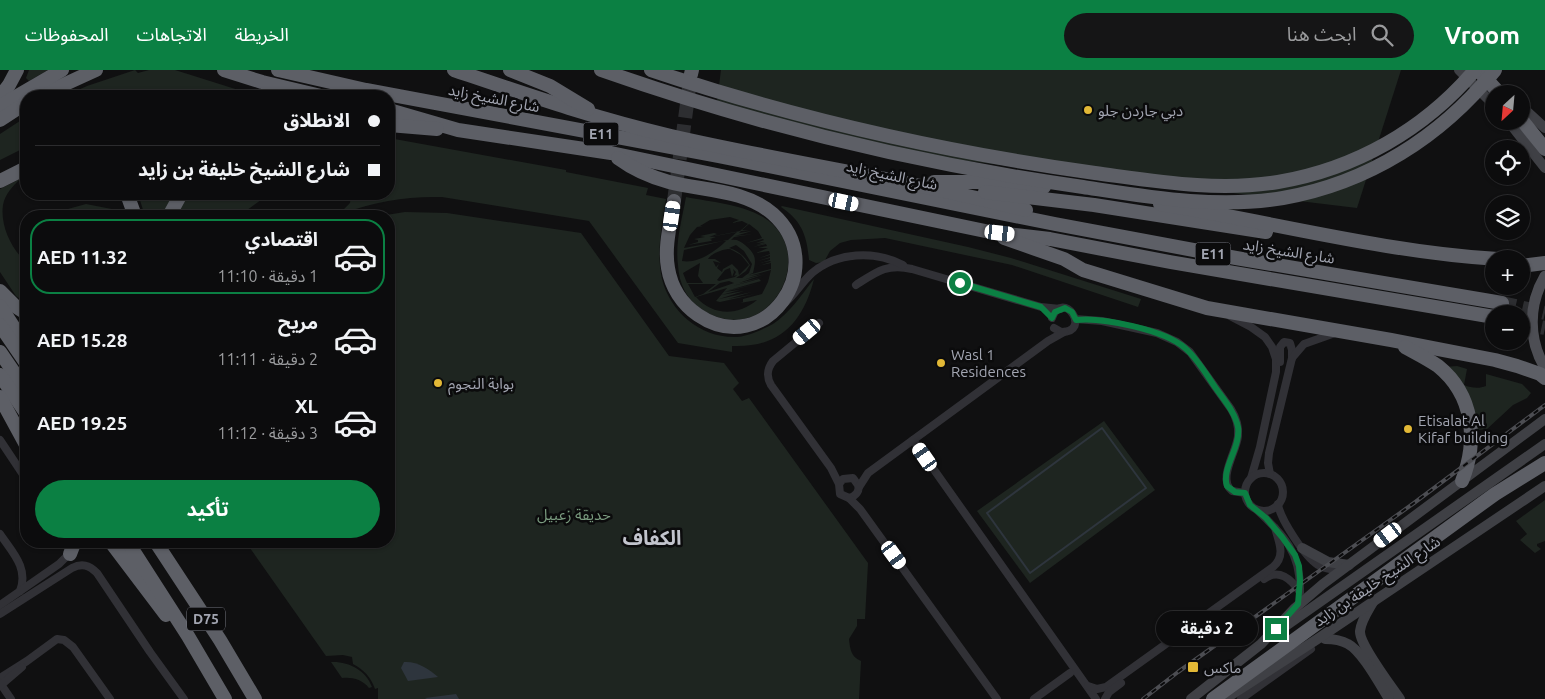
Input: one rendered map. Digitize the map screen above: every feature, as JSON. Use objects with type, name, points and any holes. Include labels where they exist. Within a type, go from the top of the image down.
[{"type":"highway","points":[[0,97],[10,86],[17,70]]},
{"type":"highway","points":[[28,90],[62,70]]},
{"type":"highway","points":[[52,90],[96,70]]},
{"type":"highway","points":[[224,70],[296,90]]},
{"type":"highway","name":"شارع الشيخ زايد","points":[[278,70],[369,90]]},
{"type":"highway","points":[[454,70],[542,100],[641,129],[910,184],[942,190],[993,193],[1094,204],[1422,260],[1485,266]]},
{"type":"highway","points":[[510,70],[550,86]]},
{"type":"highway","points":[[528,70],[597,116]]},
{"type":"highway","points":[[601,70],[732,112],[888,152],[1065,185],[1148,196],[1226,202],[1264,200],[1302,194],[1340,183],[1376,167],[1411,148],[1436,131],[1472,98],[1495,70]]},
{"type":"highway","points":[[651,70],[794,113],[897,139],[1061,168],[1155,180],[1226,186],[1260,185],[1329,170],[1394,140],[1421,122],[1445,102],[1477,70],[1491,85]]},
{"type":"highway","points":[[0,106],[20,94]]},
{"type":"highway","name":"شارع الشيخ زايد","points":[[395,95],[719,156],[1055,224],[1236,258],[1502,300],[1066,219],[942,190]]},
{"type":"highway","points":[[0,120],[20,107]]},
{"type":"highway","name":"شارع الشيخ زايد","points":[[395,112],[458,130],[611,153],[990,232],[1050,239],[1180,264],[1485,315]]},
{"type":"highway","points":[[395,125],[458,130]]},
{"type":"highway","points":[[1530,130],[1545,149]]},
{"type":"highway","points":[[611,153],[634,168],[658,179],[733,194],[750,200],[766,209],[779,220],[790,235],[793,243],[796,268],[788,292],[780,305],[769,315],[750,325],[737,327],[724,326],[701,317],[682,300],[670,279],[667,257],[674,201]]},
{"type":"highway","points":[[0,170],[20,161]]},
{"type":"highway","points":[[0,181],[20,171]]},
{"type":"highway","points":[[910,184],[970,182],[1034,186],[1192,209],[1445,255],[1485,258]]},
{"type":"highway","points":[[990,232],[1026,247],[1064,259],[1083,270],[1219,310],[1503,362],[1540,374],[1545,378]]},
{"type":"highway","points":[[1530,259],[1545,259]]},
{"type":"highway","points":[[1530,265],[1545,264]]},
{"type":"highway","points":[[0,292],[20,309]]},
{"type":"highway","points":[[0,306],[20,337]]},
{"type":"highway","points":[[0,325],[20,354]]},
{"type":"highway","points":[[1391,340],[1438,366],[1460,392],[1467,409],[1472,435],[1471,452],[1462,481]]},
{"type":"highway","points":[[0,352],[20,381]]},
{"type":"highway","points":[[0,375],[20,404]]},
{"type":"highway","points":[[0,397],[20,435]]},
{"type":"highway","points":[[0,414],[20,439]]},
{"type":"highway","points":[[1213,699],[1488,499],[1545,463]]},
{"type":"highway","points":[[115,548],[155,603],[188,636]]},
{"type":"highway","name":"D75","points":[[131,548],[188,636],[225,699]]},
{"type":"highway","name":"D75","points":[[160,548],[205,616],[255,699]]},
{"type":"main road","points":[[1459,70],[1485,96]]},
{"type":"main road","points":[[1486,70],[1500,85]]},
{"type":"main road","points":[[1530,114],[1545,128]]},
{"type":"main road","points":[[1515,130],[1545,168]]},
{"type":"main road","points":[[1545,276],[1538,288],[1534,301],[1532,327],[1537,352],[1545,368]]},
{"type":"main road","name":"شارع الشيخ خليفة بن زايد","points":[[1264,642],[1298,604],[1545,419]]},
{"type":"main road","name":"شارع الشيخ خليفة بن زايد","points":[[1191,699],[1264,642],[1545,444]]},
{"type":"main road","name":"شارع الشيخ خليفة بن زايد","points":[[1225,699],[1545,486]]},
{"type":"main road","points":[[1302,548],[1328,562],[1345,568]]},
{"type":"main road","points":[[1374,601],[1362,622],[1360,635],[1366,648],[1400,699]]},
{"type":"main road","points":[[1325,639],[1346,624],[1357,612]]},
{"type":"main road","points":[[1325,639],[1339,640],[1350,644],[1359,653],[1389,699]]},
{"type":"street","points":[[769,315],[787,301],[811,274],[834,260],[851,256],[871,256],[890,260],[912,269],[1041,307],[1070,310],[1074,314],[1076,320],[1073,327],[1048,341],[868,473],[862,480],[858,490],[849,498]]},
{"type":"street","points":[[856,286],[884,268],[912,269]]},
{"type":"street","points":[[1041,307],[1052,318],[1054,328],[1048,341]]},
{"type":"street","points":[[1052,318],[1060,309]]},
{"type":"street","points":[[1219,310],[1251,327],[1265,337],[1274,352],[1276,372]]},
{"type":"street","points":[[1076,320],[1095,319],[1157,333],[1177,342],[1190,352],[1236,419],[1238,440],[1226,476],[1226,483],[1232,491],[1245,493]]},
{"type":"street","points":[[819,322],[773,361],[767,375],[770,385],[831,468],[839,484],[840,494],[849,498],[860,509],[997,698]]},
{"type":"street","points":[[1054,328],[1064,332]]},
{"type":"street","points":[[1292,358],[1304,344],[1339,331]]},
{"type":"street","points":[[1270,474],[1269,453],[1292,358],[1290,343],[1284,342],[1280,347],[1280,362],[1276,372],[1258,456],[1251,478],[1245,488],[1245,493],[1250,505],[1275,528],[1297,559],[1300,573],[1298,604]]},
{"type":"street","points":[[0,440],[20,470]]},
{"type":"street","points":[[913,440],[1096,699]]},
{"type":"street","points":[[831,468],[857,482],[860,509]]},
{"type":"street","points":[[839,484],[849,478],[868,473]]},
{"type":"street","points":[[1251,478],[1260,473],[1270,474],[1277,478],[1283,492],[1278,504],[1270,509],[1256,509]]},
{"type":"street","points":[[1278,504],[1282,519],[1302,548]]},
{"type":"street","points":[[1088,686],[1097,689],[1106,687],[1276,565],[1280,558],[1281,549],[1275,528]]},
{"type":"street","points":[[0,534],[23,570],[23,584],[20,591]]},
{"type":"street","points":[[0,605],[59,564],[69,548]]},
{"type":"street","points":[[0,614],[72,568],[80,565],[90,567],[97,573],[145,646],[184,699]]},
{"type":"street","points":[[1105,699],[1112,689],[1267,577],[1274,574],[1285,576],[1295,584],[1300,592]]},
{"type":"street","points":[[1241,699],[1325,639]]},
{"type":"street","points":[[11,699],[0,682],[15,674],[27,661],[57,640],[64,640],[69,643],[110,699]]},
{"type":"street","points":[[1034,699],[1070,673]]},
{"type":"green space","points":[[29,70],[48,70],[29,81],[26,78]]},
{"type":"green space","points":[[135,70],[138,73],[149,70],[175,70],[238,90],[78,90]]},
{"type":"green space","name":"دبي جاردن جلو","points":[[721,70],[1401,70],[1357,208],[843,146],[717,102]]},
{"type":"green space","points":[[20,121],[20,150],[0,160],[0,134]]},
{"type":"green space","points":[[395,139],[566,170],[566,172],[648,188],[646,195],[666,199],[660,239],[660,269],[666,291],[672,302],[688,320],[698,327],[721,336],[744,336],[773,324],[790,309],[814,279],[809,295],[796,320],[776,337],[763,343],[749,346],[732,346],[732,352],[678,343],[589,221],[442,197],[395,200]]},
{"type":"green space","points":[[20,179],[6,197],[3,205],[3,221],[11,244],[20,256],[20,299],[16,296],[0,272],[0,189]]},
{"type":"green space","points":[[686,197],[745,209],[763,217],[780,233],[788,252],[787,273],[779,292],[766,308],[748,318],[727,319],[703,310],[688,296],[680,279],[677,257],[678,240]],"holes":[[[730,217],[739,220],[731,223],[742,221],[748,224],[740,231],[709,237],[717,234],[700,236],[705,237],[694,239],[698,240],[698,242],[688,245],[711,241],[710,239],[716,237],[710,237],[737,232],[728,240],[684,248],[690,235],[697,227],[703,226],[700,226],[710,220]],[[749,224],[758,231],[762,238],[746,243],[763,239],[756,243],[765,242],[756,245],[766,243],[753,247],[766,244],[767,246],[758,248],[768,248],[756,253],[769,251],[770,254],[759,258],[770,255],[770,257],[758,261],[770,258],[770,260],[760,263],[771,262],[758,266],[771,263],[771,269],[748,275],[753,273],[754,255],[742,242],[731,240],[734,237],[753,234],[735,236],[752,231],[739,233],[749,230],[742,230]],[[726,241],[712,253],[700,259],[682,261],[684,250]],[[736,245],[744,251],[752,264],[749,273],[742,278],[736,278],[746,271],[750,265],[735,250],[729,248]],[[730,249],[741,255],[749,265],[739,275],[738,270],[732,264],[723,269],[722,272],[717,268],[719,264],[716,267],[713,261],[721,263],[715,259],[708,259],[721,251]],[[700,263],[698,276],[703,283],[687,283],[683,273]],[[730,268],[732,277],[733,269],[736,272],[734,276],[737,275],[735,277],[717,280],[725,270]],[[771,270],[762,294],[743,299],[743,302],[740,303],[757,300],[742,309],[726,312],[718,311],[696,297],[727,288],[721,295],[740,290],[724,292],[760,283],[726,291],[761,281],[759,279],[733,286],[763,277],[739,283],[765,274],[743,280],[761,274],[749,276]],[[729,281],[734,283],[708,292],[720,283]],[[688,284],[716,284],[703,294],[695,297]]]},
{"type":"green space","points":[[140,200],[173,200],[168,210],[143,210]]},
{"type":"green space","points":[[182,200],[261,200],[247,210],[176,210]]},
{"type":"green space","points":[[350,200],[392,200],[353,210],[343,210],[350,203]]},
{"type":"green space","points":[[86,204],[117,210],[66,210]]},
{"type":"green space","points":[[782,206],[1011,258],[1141,299],[1138,307],[1012,265],[885,238],[851,240],[840,243],[830,251],[824,262],[816,263],[809,260],[805,236],[799,224]]},
{"type":"green space","name":"حديقة زعبيل","points":[[447,213],[581,233],[669,356],[724,363],[739,383],[733,389],[742,401],[749,398],[868,563],[865,619],[857,619],[857,626],[849,639],[853,655],[861,661],[859,699],[378,699],[378,688],[375,689],[367,674],[353,664],[352,657],[343,655],[326,656],[250,548],[395,548],[395,214]]},
{"type":"green space","points":[[744,291],[719,299],[752,292],[728,299],[756,294],[720,302],[716,301],[721,295]]},
{"type":"green space","points":[[1457,366],[1467,369],[1464,385],[1478,388],[1486,386],[1486,374],[1522,384],[1531,393],[1527,398],[1513,405],[1487,429],[1477,430],[1444,367]]},
{"type":"green space","points":[[1104,421],[1155,490],[1030,583],[977,511]]},
{"type":"green space","points":[[1545,500],[1545,541],[1537,544],[1541,549],[1535,553],[1520,540],[1527,534],[1516,521]]},
{"type":"green space","points":[[331,662],[344,663],[361,671],[372,687],[369,688],[357,679],[342,678]]},
{"type":"shaded area","points":[[404,662],[422,666],[438,677],[408,681],[401,668]]},
{"type":"shaded area","points":[[456,694],[459,699],[425,698]]},
{"type":"waterway","points":[[1102,428],[1146,488],[1030,573],[987,513],[1102,428]]},
{"type":"tunnel","points":[[674,201],[691,74]]},
{"type":"tunnel","points":[[1502,303],[1545,313]]},
{"type":"tunnel","points":[[1530,325],[1545,328]]},
{"type":"railway","points":[[1143,699],[1414,503],[1545,405]]},
{"type":"place","name":"دبي جاردن جلو","points":[[1088,110]]},
{"type":"place","name":"Wasl 1 Residences","points":[[941,363]]},
{"type":"place","name":"بوابة النجوم","points":[[438,383]]},
{"type":"place","name":"Etisalat Al Kifaf building","points":[[1408,429]]},
{"type":"place","name":"ماكس","points":[[1193,667]]},
{"type":"district","name":"الكفاف","points":[[652,537]]},
{"type":"route","points":[[960,283],[1041,307],[1052,318],[1055,312],[1065,308],[1074,314],[1076,320],[1095,319],[1157,333],[1177,342],[1190,352],[1236,419],[1238,440],[1225,480],[1227,486],[1237,493],[1245,493],[1250,505],[1275,528],[1297,559],[1300,573],[1298,604],[1276,629]]}]
